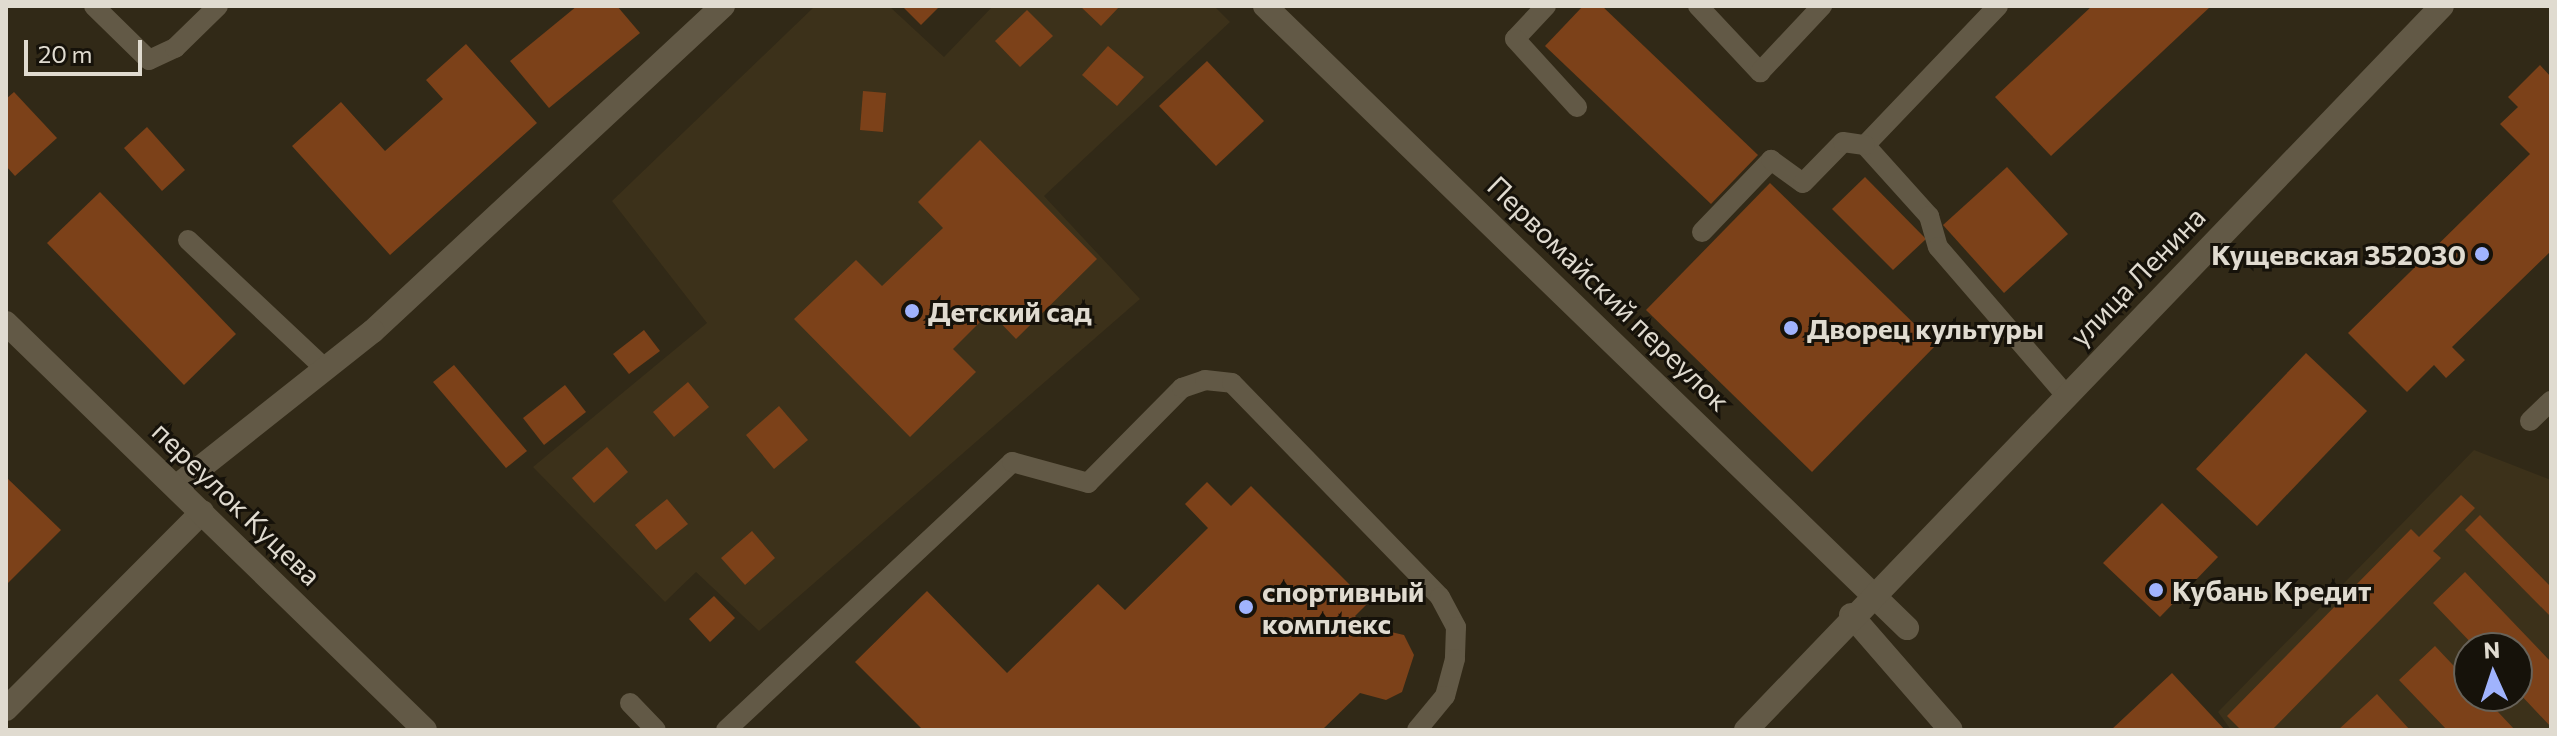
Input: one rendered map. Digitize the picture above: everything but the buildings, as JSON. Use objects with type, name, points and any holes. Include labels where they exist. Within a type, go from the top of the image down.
[{"type":"street","points":[[176,487],[321,365],[373,331],[723,6]]},
{"type":"street","name":"Первомайский переулок","points":[[1265,6],[1873,590],[1907,628]]},
{"type":"street","name":"улица Ленина","points":[[1746,730],[1873,590],[2442,6]]},
{"type":"street","name":"переулок Куцева","points":[[6,323],[425,730]]},
{"type":"street","points":[[6,709],[202,512]]},
{"type":"street","points":[[1851,615],[1951,730]]},
{"type":"lane","points":[[98,8],[149,60],[175,48],[218,6]]},
{"type":"lane","points":[[1546,6],[1515,39],[1577,107]]},
{"type":"lane","points":[[1698,6],[1760,72],[1822,6]]},
{"type":"lane","points":[[1865,145],[1998,6]]},
{"type":"lane","points":[[1702,232],[1771,160],[1803,183],[1843,142],[1865,145],[1929,216],[1938,247],[2064,393]]},
{"type":"lane","points":[[188,240],[321,365]]},
{"type":"lane","points":[[726,730],[1012,462],[1088,483],[1182,388],[1205,380],[1232,383],[1440,597],[1456,627],[1445,696],[1417,730]]},
{"type":"lane","points":[[2530,421],[2551,401]]},
{"type":"lane","points":[[630,703],[656,730]]},
{"type":"shaded area","name":"Детский сад","points":[[815,6],[889,6],[944,57],[993,6],[1214,6],[1230,22],[1044,196],[1140,299],[759,631],[696,572],[665,602],[533,467],[707,323],[612,201]]},
{"type":"shaded area","points":[[2474,450],[2551,480],[2551,730],[2231,730],[2218,712]]},
{"type":"place","name":"Кущевская 352030","points":[[2482,254]]},
{"type":"place","name":"Детский сад","points":[[912,311]]},
{"type":"place","name":"Дворец культуры","points":[[1791,328]]},
{"type":"place","name":"Кубань Кредит","points":[[2156,590]]},
{"type":"place","name":"спортивный комплекс","points":[[1246,607]]}]
